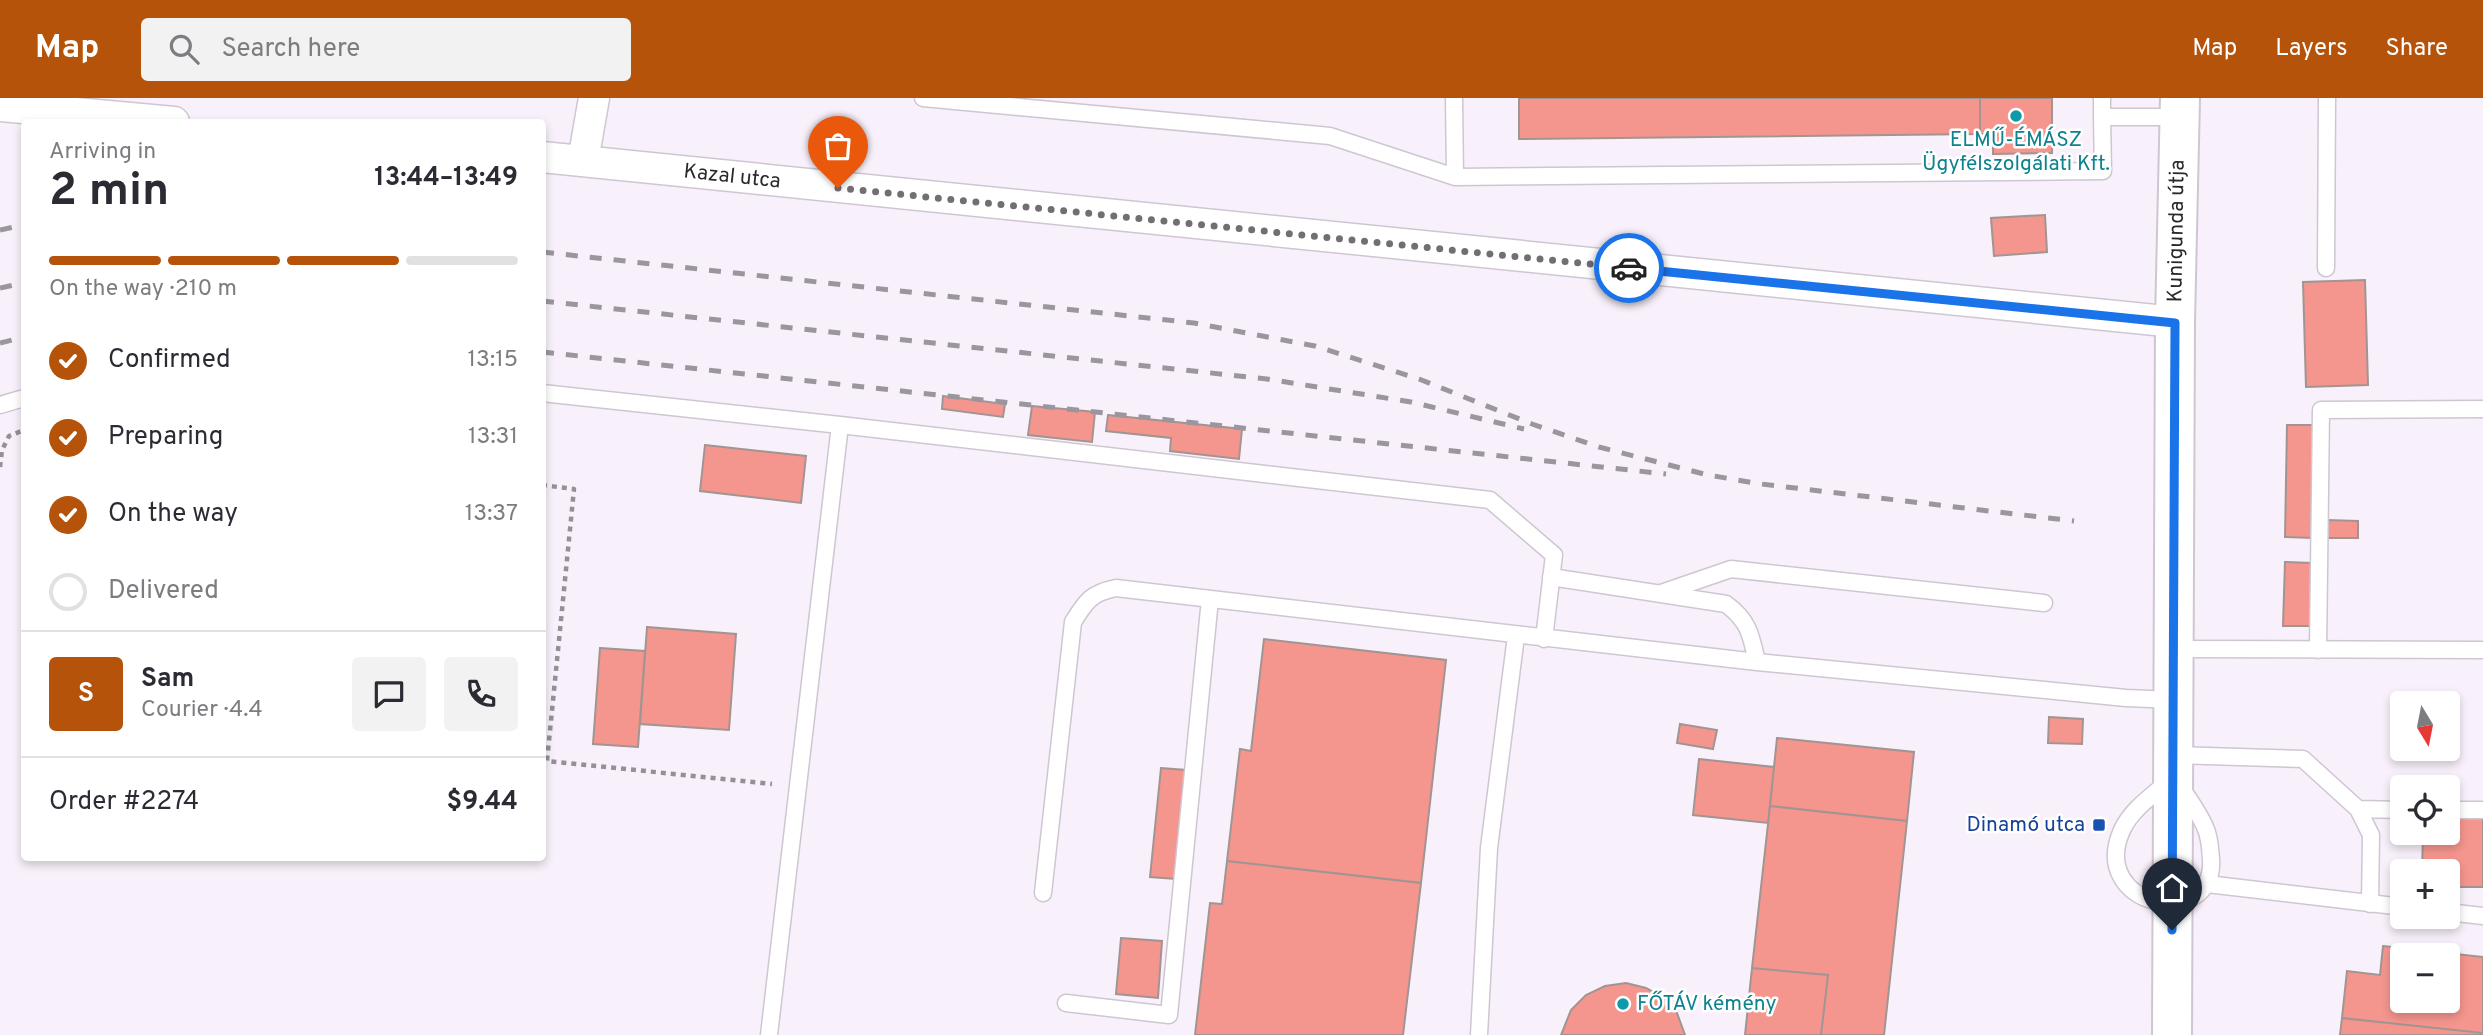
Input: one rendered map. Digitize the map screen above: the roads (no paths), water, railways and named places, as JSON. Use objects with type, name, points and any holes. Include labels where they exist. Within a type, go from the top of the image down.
[{"type":"street","points":[[583,161],[594,98]]},
{"type":"street","points":[[0,106],[141,119]]},
{"type":"street","name":"Kunigunda útja","points":[[2172,1035],[2175,323],[2180,108]]},
{"type":"street","name":"Kazal utca","points":[[546,157],[2175,323]]},
{"type":"lane","points":[[923,98],[1330,136],[1455,177],[2103,171],[2102,98]]},
{"type":"lane","points":[[1454,98],[1455,177]]},
{"type":"lane","points":[[2326,268],[2327,98]]},
{"type":"lane","points":[[2102,117],[2180,108]]},
{"type":"lane","points":[[546,393],[1490,500],[1555,555],[1544,639]]},
{"type":"lane","points":[[0,405],[21,399]]},
{"type":"lane","points":[[2318,650],[2321,410],[2483,409]]},
{"type":"lane","points":[[769,1035],[840,425]]},
{"type":"lane","points":[[1661,593],[1731,569],[2044,603]]},
{"type":"lane","points":[[1551,577],[1726,604],[1741,615],[1751,635],[1756,662]]},
{"type":"lane","points":[[1043,893],[1073,622],[1087,600],[1099,591],[1116,588],[1756,662],[2126,698],[2174,700]]},
{"type":"lane","points":[[1066,1003],[1169,1015],[1210,599]]},
{"type":"lane","points":[[1479,1035],[1489,848],[1516,636]]},
{"type":"lane","points":[[2175,649],[2483,650]]},
{"type":"lane","points":[[2174,766],[2206,827],[2211,867],[2207,884],[2187,901],[2172,903],[2136,894],[2128,888],[2116,862],[2117,844],[2122,829],[2133,813],[2174,766],[2303,759],[2358,809],[2371,835],[2370,904]]},
{"type":"lane","points":[[2358,809],[2390,810]]},
{"type":"lane","points":[[2460,810],[2483,810]]},
{"type":"lane","points":[[2207,884],[2390,906]]},
{"type":"lane","points":[[2460,913],[2483,916]]},
{"type":"railway","points":[[0,230],[21,226]]},
{"type":"railway","points":[[546,252],[1194,323],[1315,346],[1419,379],[1532,424],[1599,447],[1708,475],[1761,484],[2074,521]]},
{"type":"railway","points":[[0,288],[21,284]]},
{"type":"railway","points":[[546,301],[1267,379],[1411,402],[1524,429]]},
{"type":"railway","points":[[0,343],[21,338]]},
{"type":"railway","points":[[546,352],[1666,474]]},
{"type":"place","name":"ELMŰ-ÉMÁSZ Ügyfélszolgálati Kft.","points":[[2016,116]]},
{"type":"place","name":"Dinamó utca","points":[[2099,825]]},
{"type":"place","name":"FŐTÁV kémény","points":[[1623,1004]]}]
